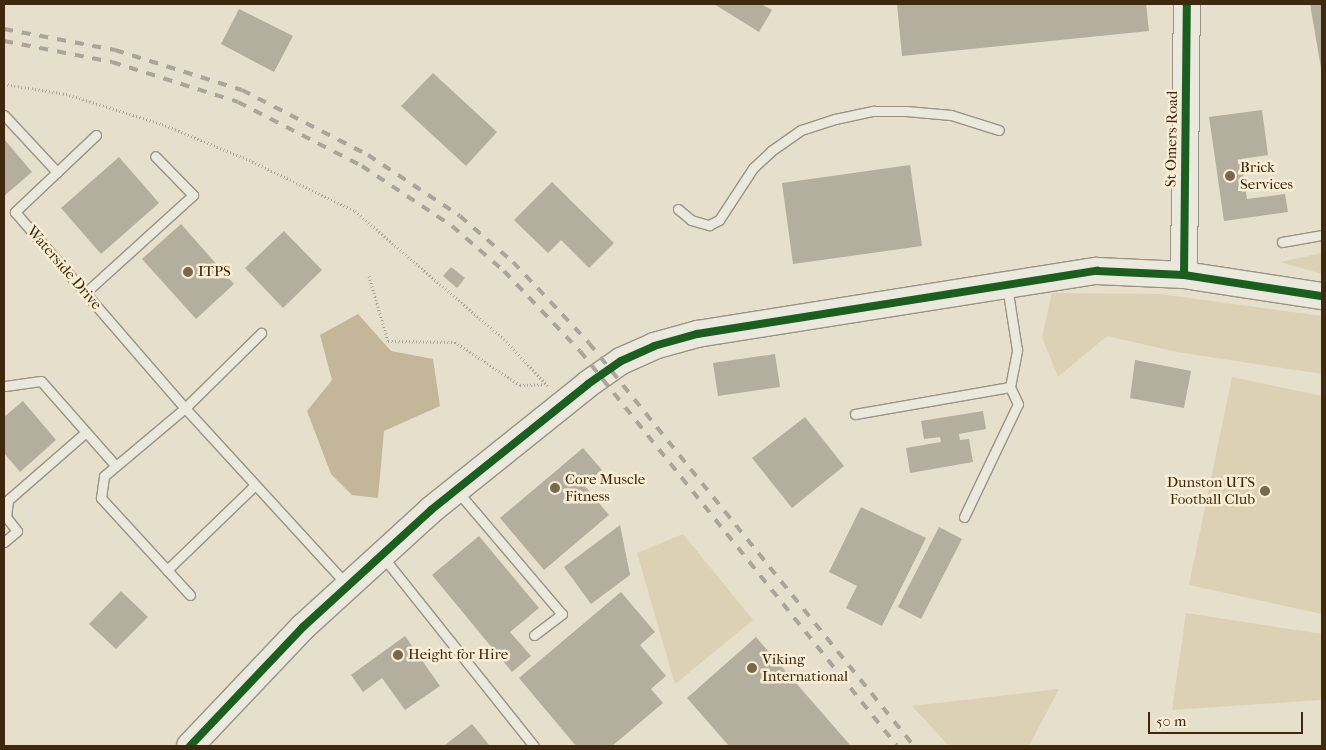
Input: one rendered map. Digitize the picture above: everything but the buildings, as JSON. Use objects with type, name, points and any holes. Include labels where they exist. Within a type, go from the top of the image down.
[{"type":"street","name":"St Omers Road","points":[[1184,275],[1188,4]]},
{"type":"street","points":[[190,746],[303,627],[456,490],[621,361],[654,346],[697,334],[1097,271],[1184,275],[1322,296]]},
{"type":"lane","points":[[678,209],[692,220],[709,225],[719,220],[753,168],[770,151],[801,130],[835,119],[874,111],[906,111],[951,115],[999,130]]},
{"type":"lane","points":[[4,115],[57,172]]},
{"type":"lane","name":"Waterside Drive","points":[[96,136],[15,212],[184,408],[348,586]]},
{"type":"lane","points":[[85,293],[193,195],[155,156]]},
{"type":"lane","points":[[1282,242],[1322,235]]},
{"type":"lane","points":[[964,517],[1018,404],[1010,387],[1017,350],[1007,286]]},
{"type":"lane","points":[[190,595],[101,498],[104,476],[184,408],[261,333]]},
{"type":"lane","points":[[5,386],[41,381],[116,466]]},
{"type":"lane","points":[[854,414],[1010,387]]},
{"type":"lane","points":[[4,542],[17,531],[6,517],[8,500],[86,432]]},
{"type":"lane","points":[[167,570],[255,485]]},
{"type":"lane","points":[[456,490],[562,614],[534,635]]},
{"type":"lane","points":[[382,555],[534,746]]},
{"type":"path","points":[[4,84],[66,94],[162,124],[249,160],[356,211],[504,339],[564,404]]},
{"type":"path","points":[[369,276],[388,341],[455,342],[520,385],[546,384]]},
{"type":"shaded area","points":[[1322,253],[1322,274],[1280,262]]},
{"type":"shaded area","points":[[1052,293],[1160,294],[1322,316],[1322,374],[1177,352],[1107,336],[1058,377],[1042,337]]},
{"type":"shaded area","points":[[358,314],[391,351],[433,359],[440,406],[384,431],[378,498],[352,495],[331,474],[307,411],[332,380],[320,335]]},
{"type":"shaded area","name":"Dunston UTS Football Club","points":[[1232,377],[1322,396],[1322,614],[1189,585]]},
{"type":"shaded area","points":[[683,534],[753,620],[675,684],[637,553]]},
{"type":"shaded area","points":[[1186,613],[1322,634],[1322,700],[1172,710]]},
{"type":"shaded area","points":[[1059,689],[1029,746],[949,746],[912,706]]},
{"type":"railway","points":[[4,29],[115,50],[242,90],[368,155],[460,216],[513,262],[589,343],[914,746]]},
{"type":"railway","points":[[4,41],[112,62],[238,102],[362,166],[452,226],[504,271],[580,351],[897,746]]},
{"type":"cycle path","points":[[1184,275],[1187,4]]},
{"type":"cycle path","points":[[190,746],[303,627],[431,510],[588,384],[621,361],[654,346],[697,334],[1097,271],[1184,275],[1322,296]]},
{"type":"place","name":"Brick Services","points":[[1230,176]]},
{"type":"place","name":"ITPS","points":[[188,272]]},
{"type":"place","name":"Core Muscle Fitness","points":[[555,488]]},
{"type":"place","name":"Dunston UTS Football Club","points":[[1265,491]]},
{"type":"place","name":"Height for Hire","points":[[398,655]]},
{"type":"place","name":"Viking International","points":[[752,668]]}]
